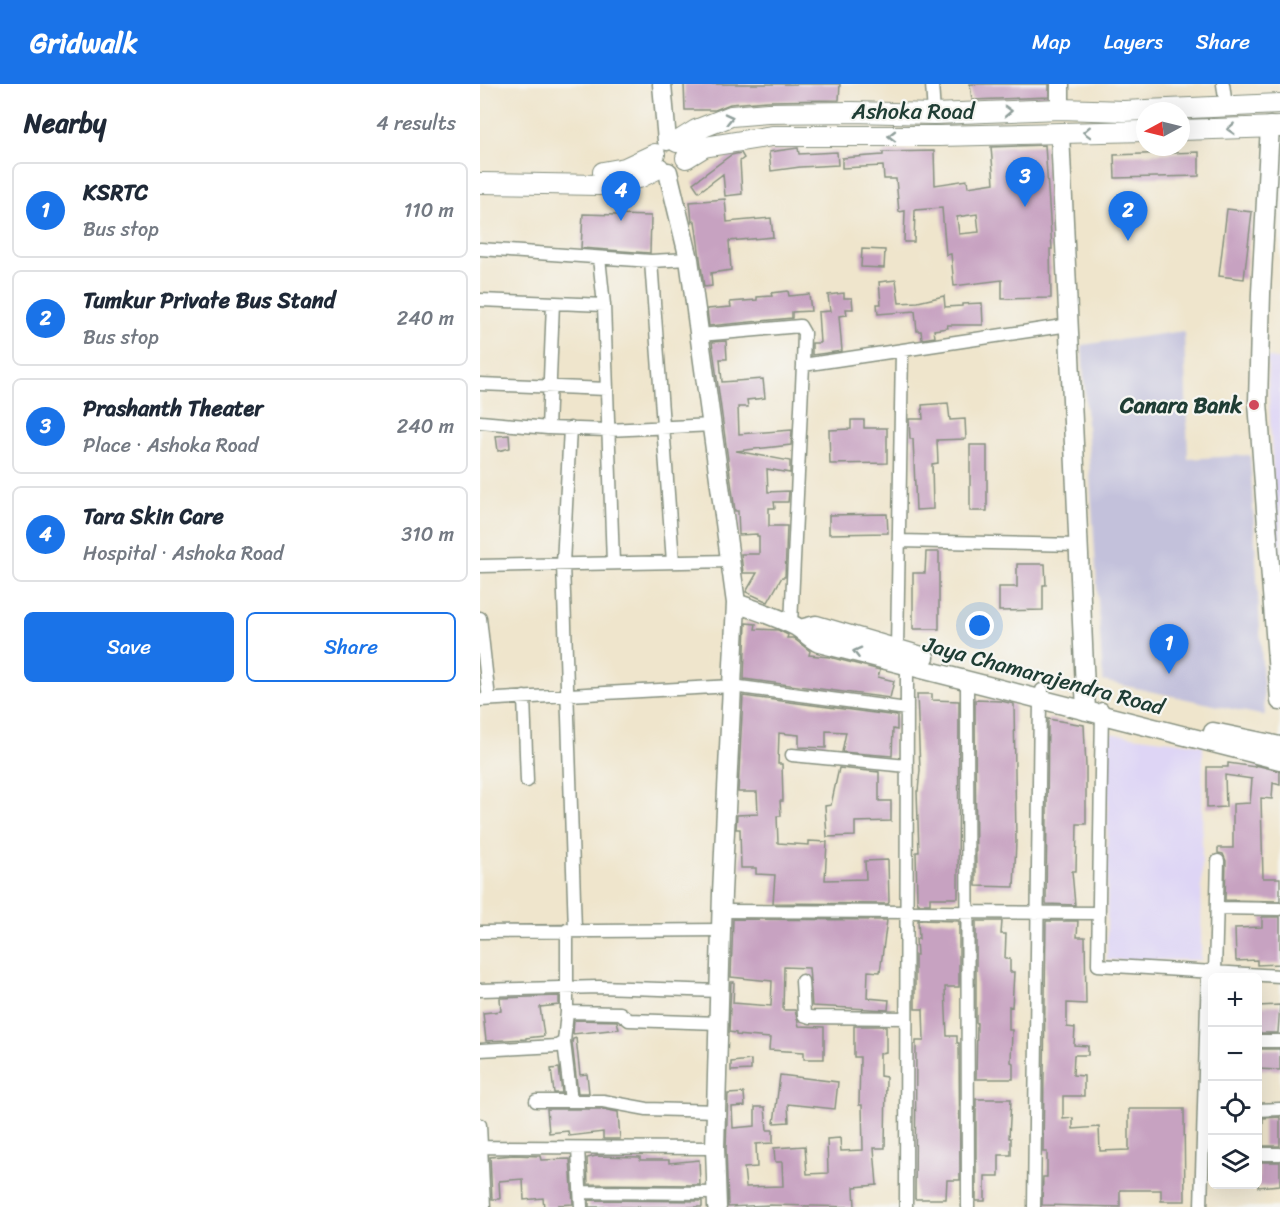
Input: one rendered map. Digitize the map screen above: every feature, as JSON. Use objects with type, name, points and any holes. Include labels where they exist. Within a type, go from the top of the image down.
[{"type":"main road","points":[[662,84],[669,156],[689,259],[736,603],[721,930],[717,1200]]},
{"type":"main road","points":[[1060,84],[1060,109]]},
{"type":"main road","name":"Ashoka Road","points":[[480,183],[600,185],[639,178],[669,156],[696,130],[731,116],[821,112],[933,114],[1060,109],[1124,111],[1280,104]]},
{"type":"main road","points":[[1190,130],[1275,127],[1261,293],[1258,402],[1280,701]]},
{"type":"main road","name":"Ashoka Road","points":[[480,173],[596,172],[625,168],[704,147],[772,136],[1136,131]]},
{"type":"main road","points":[[1060,133],[1078,544],[1094,710]]},
{"type":"main road","name":"Jaya Chamarajendra Road","points":[[736,603],[796,627],[819,643],[903,655],[1280,760]]},
{"type":"main road","name":"Jaya Chamarajendra Road","points":[[903,655],[968,680],[1041,695]]},
{"type":"main road","name":"Jaya Chamarajendra Road","points":[[1094,710],[1280,746]]},
{"type":"street","points":[[932,84],[933,114]]},
{"type":"street","points":[[1223,84],[1226,106]]},
{"type":"street","points":[[480,249],[651,261],[689,259]]},
{"type":"street","points":[[599,258],[604,305],[613,563]]},
{"type":"street","points":[[651,261],[673,562]]},
{"type":"street","points":[[480,300],[604,305]]},
{"type":"street","points":[[548,428],[553,303]]},
{"type":"street","points":[[803,365],[1069,325]]},
{"type":"street","points":[[700,335],[800,326],[804,333],[796,627]]},
{"type":"street","points":[[902,350],[899,541],[907,710],[906,1207]]},
{"type":"street","points":[[480,384],[607,389]]},
{"type":"street","points":[[480,422],[608,430],[713,425]]},
{"type":"street","points":[[570,428],[562,564],[568,694],[571,930],[564,1042],[571,1101]]},
{"type":"street","points":[[899,541],[1078,544]]},
{"type":"street","points":[[480,566],[732,561]]},
{"type":"street","points":[[480,618],[484,700],[732,686],[907,710]]},
{"type":"street","points":[[968,680],[968,1207]]},
{"type":"street","points":[[1034,1207],[1041,695]]},
{"type":"street","points":[[524,697],[527,781]]},
{"type":"street","points":[[1094,710],[1098,965],[1280,976]]},
{"type":"street","points":[[792,755],[907,766]]},
{"type":"street","points":[[1209,1027],[1218,861]]},
{"type":"street","points":[[1217,908],[1280,909]]},
{"type":"street","points":[[722,910],[906,910],[1098,914]]},
{"type":"street","points":[[480,932],[721,930]]},
{"type":"street","points":[[802,981],[804,1015],[810,1017],[906,1018]]},
{"type":"street","points":[[480,990],[567,988],[720,991]]},
{"type":"street","points":[[567,1012],[620,1013],[629,1020],[719,1023]]},
{"type":"street","points":[[1262,1041],[1280,1041]]},
{"type":"street","points":[[480,1050],[557,1046],[564,1042]]},
{"type":"street","points":[[536,1101],[603,1101],[670,1111],[717,1111]]},
{"type":"street","points":[[1262,1110],[1280,1109]]},
{"type":"street","points":[[1201,1207],[1207,1155],[1208,1111]]},
{"type":"street","points":[[480,1125],[484,1207]]},
{"type":"street","points":[[480,1147],[716,1148]]},
{"type":"street","points":[[579,1148],[581,1207]]},
{"type":"street","points":[[1262,1154],[1280,1154]]},
{"type":"street","points":[[581,1192],[717,1200]]},
{"type":"shaded area","points":[[1184,331],[1188,459],[1250,455],[1265,716],[1103,681],[1082,345]]},
{"type":"shaded area","points":[[1267,357],[1280,360],[1280,615]]},
{"type":"shaded area","points":[[1108,733],[1203,745],[1201,960],[1107,960]]},
{"type":"building","points":[[684,84],[840,84],[839,100],[767,101],[730,104],[715,110],[685,110]]},
{"type":"building","points":[[970,84],[1049,84],[1049,97],[972,100]]},
{"type":"building","points":[[1045,145],[1052,249],[1050,249],[1051,298],[1002,299],[1002,280],[954,286],[951,254],[946,255],[942,208],[915,210],[914,242],[904,242],[905,211],[899,212],[896,179],[884,179],[883,166],[842,168],[842,158],[883,155],[883,152],[934,151],[935,185],[967,180],[968,187],[994,183],[991,147]],"holes":[[[977,214],[979,232],[959,234],[957,217]]]},
{"type":"building","points":[[798,148],[799,154],[837,152],[838,165],[771,171],[769,152]]},
{"type":"building","points":[[1190,152],[1199,152],[1199,176],[1115,178],[1114,155],[1190,156]]},
{"type":"building","points":[[741,153],[744,158],[740,161],[742,194],[725,196],[723,174],[699,192],[693,183],[731,155]]},
{"type":"building","points":[[725,199],[727,222],[771,218],[773,237],[729,241],[731,270],[711,273],[712,286],[704,287],[695,221],[692,222],[690,202]]},
{"type":"building","points":[[1227,209],[1252,212],[1244,279],[1219,276]]},
{"type":"building","points":[[583,214],[651,216],[650,253],[581,248]]},
{"type":"building","points":[[862,249],[885,250],[884,268],[861,267]]},
{"type":"building","points":[[896,280],[899,303],[918,302],[944,296],[945,307],[982,303],[983,325],[947,325],[948,328],[934,330],[935,337],[922,339],[921,331],[917,331],[915,311],[878,314],[877,304],[881,304],[879,282]]},
{"type":"building","points":[[788,291],[789,296],[809,294],[811,311],[792,312],[792,318],[709,326],[707,309],[731,307],[730,302],[757,300],[757,297],[772,296],[771,293]]},
{"type":"building","points":[[844,293],[844,298],[852,298],[853,309],[846,309],[847,315],[839,316],[842,351],[812,355],[812,343],[820,343],[818,312],[830,311],[828,295]]},
{"type":"building","points":[[726,341],[727,359],[720,359],[722,382],[763,379],[765,398],[747,400],[748,407],[738,407],[739,434],[792,430],[791,445],[736,451],[790,461],[790,473],[767,469],[768,492],[789,491],[788,502],[774,502],[775,508],[769,508],[769,526],[787,526],[785,577],[782,577],[768,602],[746,592],[757,573],[743,573],[741,554],[759,554],[759,536],[757,534],[739,535],[738,511],[735,511],[712,342]]},
{"type":"building","points":[[948,403],[950,420],[965,419],[966,439],[937,440],[938,463],[932,464],[933,509],[916,510],[913,439],[910,439],[909,419],[923,419],[922,405]]},
{"type":"building","points":[[851,420],[864,420],[864,428],[887,428],[887,463],[830,464],[829,430],[851,429]]},
{"type":"building","points":[[509,435],[510,448],[498,451],[496,436]]},
{"type":"building","points":[[970,445],[987,445],[987,511],[970,511]]},
{"type":"building","points":[[887,514],[888,533],[829,534],[829,515]]},
{"type":"building","points":[[926,552],[939,552],[939,629],[913,629],[913,573],[925,573]]},
{"type":"building","points":[[1017,564],[1045,564],[1046,585],[1043,585],[1043,610],[999,611],[999,587],[1017,587]]},
{"type":"building","points":[[746,623],[756,624],[755,629],[778,630],[788,635],[787,638],[793,638],[810,651],[809,655],[829,657],[880,670],[878,677],[894,681],[890,698],[744,679]]},
{"type":"building","points":[[917,694],[932,694],[932,700],[959,701],[958,898],[930,898],[930,904],[918,904],[917,899],[916,852],[919,852],[917,791],[920,770]]},
{"type":"building","points":[[743,696],[897,716],[897,730],[893,729],[892,756],[842,752],[846,732],[826,731],[826,748],[799,747],[799,735],[779,733],[778,764],[782,764],[783,801],[780,801],[781,816],[777,816],[778,843],[809,845],[809,841],[827,842],[825,880],[866,879],[865,861],[888,860],[888,904],[773,903],[775,875],[756,874],[756,868],[741,868],[740,829],[736,829],[737,815],[758,814],[757,792],[738,792]]},
{"type":"building","points":[[975,700],[1014,704],[1016,841],[1014,887],[976,886]]},
{"type":"building","points":[[1048,719],[1084,725],[1086,824],[1077,824],[1076,871],[1072,871],[1075,905],[1046,904]]},
{"type":"building","points":[[1228,763],[1255,767],[1255,765],[1280,771],[1280,785],[1273,783],[1272,799],[1261,798],[1263,878],[1280,878],[1280,901],[1225,900],[1226,861],[1223,854],[1218,853],[1218,848],[1233,848],[1233,804],[1250,803],[1252,779],[1225,775],[1226,807],[1207,808],[1207,767],[1228,767]]},
{"type":"building","points":[[839,768],[879,772],[879,801],[891,801],[891,821],[855,822],[855,836],[827,837],[825,806],[831,805]]},
{"type":"building","points":[[1262,917],[1280,917],[1280,964],[1257,965],[1257,960],[1236,961],[1235,928],[1262,927]]},
{"type":"building","points":[[733,919],[887,920],[880,972],[868,971],[867,998],[889,1000],[888,1010],[812,1006],[809,968],[784,967],[783,1010],[795,1010],[799,1026],[824,1027],[824,1059],[804,1059],[804,1052],[769,1050],[770,1038],[736,1035],[736,1033],[729,1032],[731,982],[734,982],[733,1003],[771,1006],[772,981],[731,977]]},
{"type":"building","points":[[918,920],[959,921],[959,987],[945,987],[947,1036],[957,1036],[957,1043],[959,1043],[960,1180],[947,1180],[946,1199],[915,1199],[916,1041],[924,1041],[923,1009],[915,1009],[915,955],[917,955],[916,939],[919,939]]},
{"type":"building","points":[[976,921],[1002,921],[1001,934],[1006,934],[1005,959],[1010,959],[1010,972],[1014,972],[1012,1007],[1009,1006],[1013,1079],[976,1079]]},
{"type":"building","points":[[1046,921],[1078,921],[1077,937],[1085,937],[1086,1004],[1067,1003],[1067,1027],[1075,1028],[1074,1045],[1088,1046],[1088,1055],[1074,1055],[1073,1075],[1084,1076],[1084,1096],[1063,1096],[1063,1119],[1073,1118],[1073,1129],[1099,1127],[1100,1151],[1129,1150],[1129,1109],[1184,1109],[1185,1201],[1161,1201],[1161,1190],[1120,1190],[1120,1207],[1042,1205],[1043,1177],[1047,1177],[1047,1152],[1043,1152]]},
{"type":"building","points":[[559,996],[559,1005],[540,1007],[544,1036],[486,1041],[483,1013],[501,1011],[500,998]]},
{"type":"building","points":[[1280,1005],[1278,1033],[1262,1033],[1262,1006]]},
{"type":"building","points":[[574,1020],[617,1021],[619,1029],[573,1034]]},
{"type":"building","points":[[854,1026],[886,1026],[886,1052],[880,1053],[880,1076],[886,1077],[885,1148],[874,1148],[877,1185],[854,1187],[855,1207],[769,1205],[728,1207],[726,1148],[728,1094],[744,1093],[745,1106],[732,1107],[733,1128],[755,1126],[755,1107],[765,1107],[767,1130],[773,1130],[773,1143],[756,1144],[757,1167],[744,1168],[746,1187],[783,1186],[782,1162],[775,1162],[774,1148],[805,1146],[807,1174],[828,1173],[827,1139],[840,1138],[841,1151],[863,1150],[862,1105],[859,1105],[860,1057],[854,1057]]},
{"type":"building","points":[[576,1038],[580,1075],[587,1074],[589,1093],[578,1093],[572,1042]]},
{"type":"building","points":[[1262,1049],[1280,1049],[1280,1070],[1262,1069]]},
{"type":"building","points":[[751,1060],[751,1070],[731,1071],[731,1062]]},
{"type":"building","points":[[559,1068],[562,1093],[554,1093],[551,1069]]},
{"type":"building","points":[[780,1075],[838,1082],[835,1109],[788,1104],[789,1122],[774,1123]]},
{"type":"building","points":[[976,1099],[1011,1099],[1009,1138],[1011,1138],[1011,1155],[999,1155],[999,1176],[985,1176],[985,1201],[976,1201]]},
{"type":"building","points":[[547,1109],[602,1109],[618,1112],[620,1139],[603,1139],[603,1132],[569,1136],[568,1131],[549,1133]]},
{"type":"building","points":[[1280,1117],[1280,1146],[1263,1146],[1263,1118]]},
{"type":"building","points":[[540,1156],[541,1160],[570,1159],[573,1204],[544,1207],[543,1198],[524,1200],[523,1179],[499,1181],[500,1199],[492,1199],[490,1157]]},
{"type":"building","points":[[596,1156],[640,1157],[640,1160],[669,1160],[669,1163],[699,1160],[700,1185],[588,1184],[587,1158]]},
{"type":"building","points":[[1262,1162],[1280,1162],[1280,1185],[1262,1187]]},
{"type":"building","points":[[589,1200],[702,1201],[702,1207],[589,1207]]},
{"type":"place","name":"Prashanth Theater","points":[[1025,207]]},
{"type":"place","name":"Tara Skin Care","points":[[621,221]]},
{"type":"place","name":"Tumkur Private Bus Stand","points":[[1128,241]]},
{"type":"place","name":"Canara Bank","points":[[1254,405]]},
{"type":"place","name":"KSRTC","points":[[1169,674]]}]
